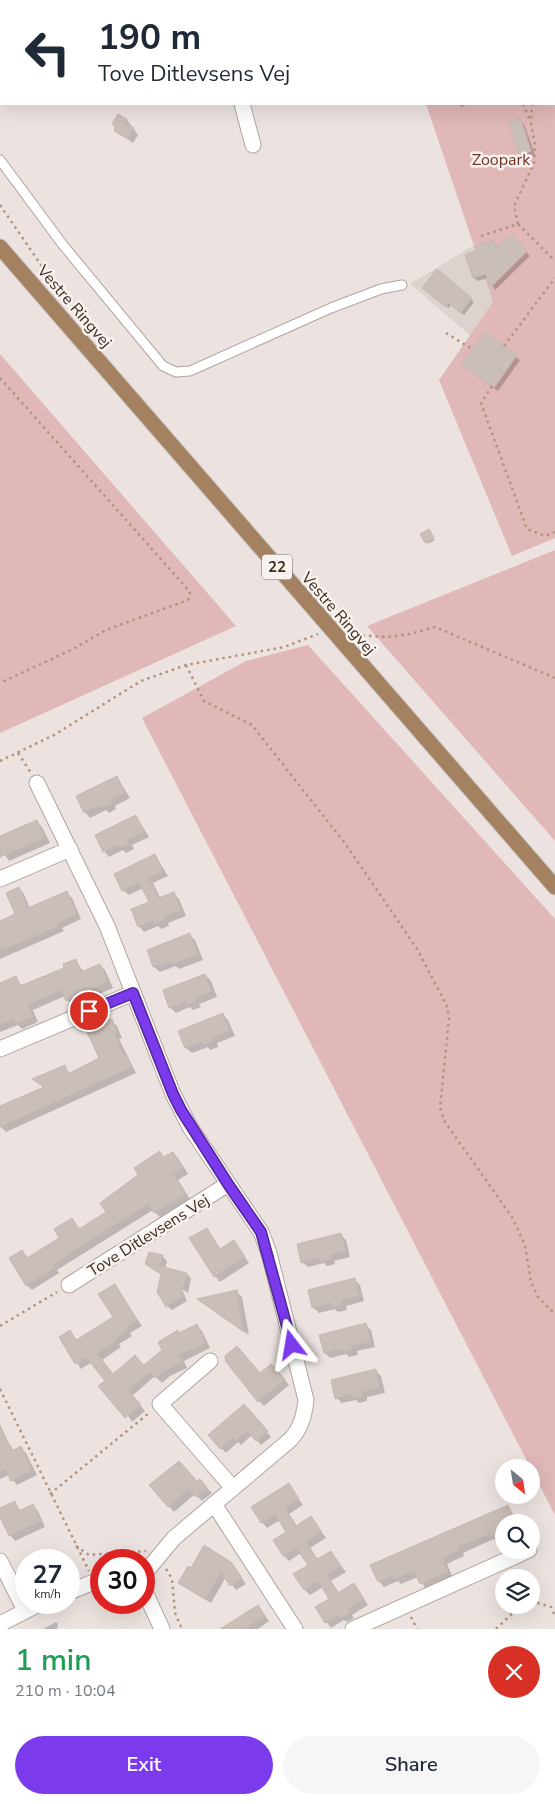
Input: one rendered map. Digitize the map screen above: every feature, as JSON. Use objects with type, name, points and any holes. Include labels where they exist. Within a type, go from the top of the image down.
[{"type":"main road","name":"Vestre Ringvej","points":[[0,247],[555,887]]},
{"type":"street","points":[[242,105],[253,145]]},
{"type":"street","points":[[37,783],[107,926],[173,1094],[190,1127],[261,1232],[269,1253],[306,1400],[304,1416],[299,1430],[290,1440],[232,1487],[174,1538],[155,1561]]},
{"type":"street","points":[[0,879],[70,850]]},
{"type":"street","points":[[0,1049],[133,993]]},
{"type":"street","name":"Tove Ditlevsens Vej","points":[[69,1285],[228,1184]]},
{"type":"street","points":[[210,1361],[160,1404],[232,1487]]},
{"type":"street","points":[[214,1504],[295,1629]]},
{"type":"street","points":[[353,1629],[509,1559]]},
{"type":"street","points":[[0,1561],[15,1590]]},
{"type":"street","points":[[0,1624],[18,1614]]},
{"type":"street","points":[[155,1614],[162,1629]]},
{"type":"lane","points":[[0,160],[69,252],[163,366],[176,372],[190,371],[331,308],[381,289],[402,285]]},
{"type":"path","points":[[523,105],[531,123],[535,145],[534,162],[514,206],[518,224],[555,261]]},
{"type":"path","points":[[531,123],[532,105]]},
{"type":"path","points":[[480,236],[518,224]]},
{"type":"path","points":[[504,346],[555,278]]},
{"type":"path","points":[[446,333],[472,349]]},
{"type":"path","points":[[0,378],[190,592],[191,596],[188,600],[106,630],[71,650],[0,683]]},
{"type":"path","points":[[492,386],[481,403],[527,528],[545,536],[555,532]]},
{"type":"path","points":[[355,635],[386,637],[410,634],[435,627],[555,678]]},
{"type":"path","points":[[0,761],[54,735],[141,681],[186,665],[284,647],[330,629]]},
{"type":"path","points":[[186,665],[204,701],[252,725],[347,846],[416,949],[447,1006],[449,1018],[440,1108],[445,1122],[512,1217],[525,1244],[530,1282],[538,1298],[555,1314]]},
{"type":"path","points":[[18,753],[37,783]]},
{"type":"path","points":[[0,1326],[69,1285]]},
{"type":"path","points":[[0,1389],[2,1398],[50,1494],[90,1566]]},
{"type":"path","points":[[50,1494],[160,1404]]},
{"type":"path","points":[[540,1604],[551,1607],[555,1616]]},
{"type":"path","points":[[496,1629],[512,1614]]},
{"type":"shaded area","points":[[474,245],[493,302],[471,336],[410,284]]},
{"type":"green space","name":"Zoopark","points":[[426,105],[555,105],[555,538],[512,556],[439,380],[493,302]]},
{"type":"green space","points":[[0,354],[236,626],[0,733]]},
{"type":"green space","points":[[555,550],[555,841],[367,626]]},
{"type":"green space","points":[[308,645],[555,919],[555,1515],[540,1486],[540,1459],[526,1459],[142,718],[246,661]]},
{"type":"building","points":[[118,114],[127,119],[125,123],[134,128],[128,139],[114,131],[115,126],[112,124]]},
{"type":"building","points":[[521,119],[531,151],[519,155],[508,122]]},
{"type":"building","points":[[512,234],[527,251],[491,287],[485,274],[473,278],[465,255],[477,250],[475,247],[493,240],[496,248]]},
{"type":"building","points":[[437,269],[472,298],[461,313],[448,303],[446,307],[422,288]]},
{"type":"building","points":[[485,332],[517,355],[494,388],[461,364]]},
{"type":"building","points":[[429,529],[434,538],[425,543],[420,534]]},
{"type":"building","points":[[117,776],[125,793],[110,800],[112,803],[102,808],[101,805],[84,813],[76,796]]},
{"type":"building","points":[[136,815],[144,832],[127,840],[129,843],[120,848],[118,845],[103,852],[95,835]]},
{"type":"building","points":[[37,820],[45,838],[0,857],[0,836]]},
{"type":"building","points":[[155,854],[163,871],[149,878],[159,898],[174,892],[181,910],[163,917],[164,920],[155,924],[153,921],[138,927],[131,909],[149,902],[139,882],[122,891],[114,874]]},
{"type":"building","points":[[19,887],[28,908],[67,891],[77,914],[58,923],[59,926],[0,951],[0,921],[15,914],[6,893]]},
{"type":"building","points":[[190,933],[198,954],[173,964],[171,961],[153,967],[147,950]]},
{"type":"building","points":[[76,959],[81,972],[100,964],[108,982],[66,1001],[61,990],[28,1005],[33,1017],[15,1024],[13,1019],[0,1025],[0,983],[16,976],[20,986],[64,968],[63,964]]},
{"type":"building","points":[[205,974],[212,991],[195,998],[196,1002],[186,1005],[185,1002],[169,1008],[163,990]]},
{"type":"building","points":[[223,1013],[230,1031],[212,1038],[214,1041],[204,1045],[203,1042],[185,1048],[178,1031]]},
{"type":"building","points":[[112,1019],[117,1032],[114,1033],[124,1056],[126,1054],[132,1067],[0,1127],[0,1106],[44,1087],[32,1079],[65,1065],[68,1074],[99,1058],[86,1030]]},
{"type":"building","points":[[160,1151],[163,1157],[173,1152],[183,1168],[174,1174],[186,1194],[154,1213],[148,1204],[53,1264],[55,1268],[26,1286],[9,1258],[22,1250],[27,1258],[59,1238],[54,1229],[72,1218],[79,1229],[106,1212],[100,1203],[138,1175],[134,1168]]},
{"type":"building","points":[[207,1228],[220,1249],[234,1240],[245,1257],[214,1277],[189,1238]]},
{"type":"building","points":[[341,1233],[346,1251],[330,1255],[331,1259],[320,1262],[319,1258],[301,1263],[297,1244]]},
{"type":"building","points":[[149,1252],[163,1255],[160,1266],[187,1273],[183,1290],[180,1287],[184,1296],[166,1307],[157,1292],[161,1274],[145,1264]]},
{"type":"building","points":[[355,1278],[359,1296],[341,1301],[342,1305],[332,1307],[331,1303],[312,1308],[308,1290]]},
{"type":"building","points":[[115,1284],[137,1320],[126,1327],[128,1330],[115,1339],[116,1341],[97,1354],[113,1374],[135,1355],[146,1368],[144,1365],[162,1350],[158,1342],[178,1330],[179,1333],[197,1324],[206,1343],[179,1355],[183,1362],[156,1378],[150,1372],[128,1390],[141,1405],[125,1418],[98,1386],[105,1381],[86,1357],[75,1364],[59,1337],[70,1330],[76,1340],[113,1317],[98,1294]]},
{"type":"building","points":[[237,1290],[238,1301],[244,1332],[197,1299]]},
{"type":"building","points":[[366,1323],[371,1342],[352,1346],[353,1350],[343,1352],[342,1349],[324,1353],[319,1335]]},
{"type":"building","points":[[237,1346],[260,1373],[271,1364],[285,1379],[258,1402],[226,1362],[225,1356]]},
{"type":"building","points":[[376,1369],[380,1387],[362,1392],[363,1396],[352,1398],[351,1394],[335,1399],[331,1380]]},
{"type":"building","points":[[244,1404],[268,1431],[256,1441],[247,1431],[235,1441],[233,1438],[220,1449],[208,1435]]},
{"type":"building","points":[[0,1425],[12,1451],[21,1446],[32,1470],[11,1481],[5,1469],[0,1471]]},
{"type":"building","points":[[179,1461],[197,1481],[200,1479],[207,1487],[196,1497],[189,1489],[168,1507],[149,1485]]},
{"type":"building","points":[[289,1483],[299,1499],[285,1508],[296,1526],[311,1516],[322,1532],[306,1542],[317,1559],[331,1551],[341,1566],[327,1575],[338,1593],[354,1583],[364,1599],[348,1609],[350,1612],[341,1618],[339,1615],[325,1623],[315,1607],[329,1599],[318,1581],[304,1590],[293,1574],[308,1565],[296,1548],[283,1556],[273,1540],[286,1532],[275,1514],[261,1523],[251,1507]]},
{"type":"building","points":[[15,1501],[19,1511],[33,1504],[41,1521],[9,1536],[0,1517],[0,1508]]},
{"type":"building","points":[[508,1505],[512,1514],[495,1514],[495,1535],[490,1537],[489,1534],[458,1547],[459,1550],[442,1558],[448,1572],[420,1584],[414,1571],[394,1579],[393,1576],[378,1582],[370,1565]]},
{"type":"building","points":[[204,1545],[231,1562],[242,1578],[230,1586],[221,1572],[205,1599],[178,1583],[188,1566],[191,1568]]},
{"type":"building","points":[[258,1605],[265,1616],[244,1629],[220,1629]]},
{"type":"route","points":[[89,1011],[133,993],[173,1094],[190,1127],[261,1232],[269,1253],[292,1345]]}]
